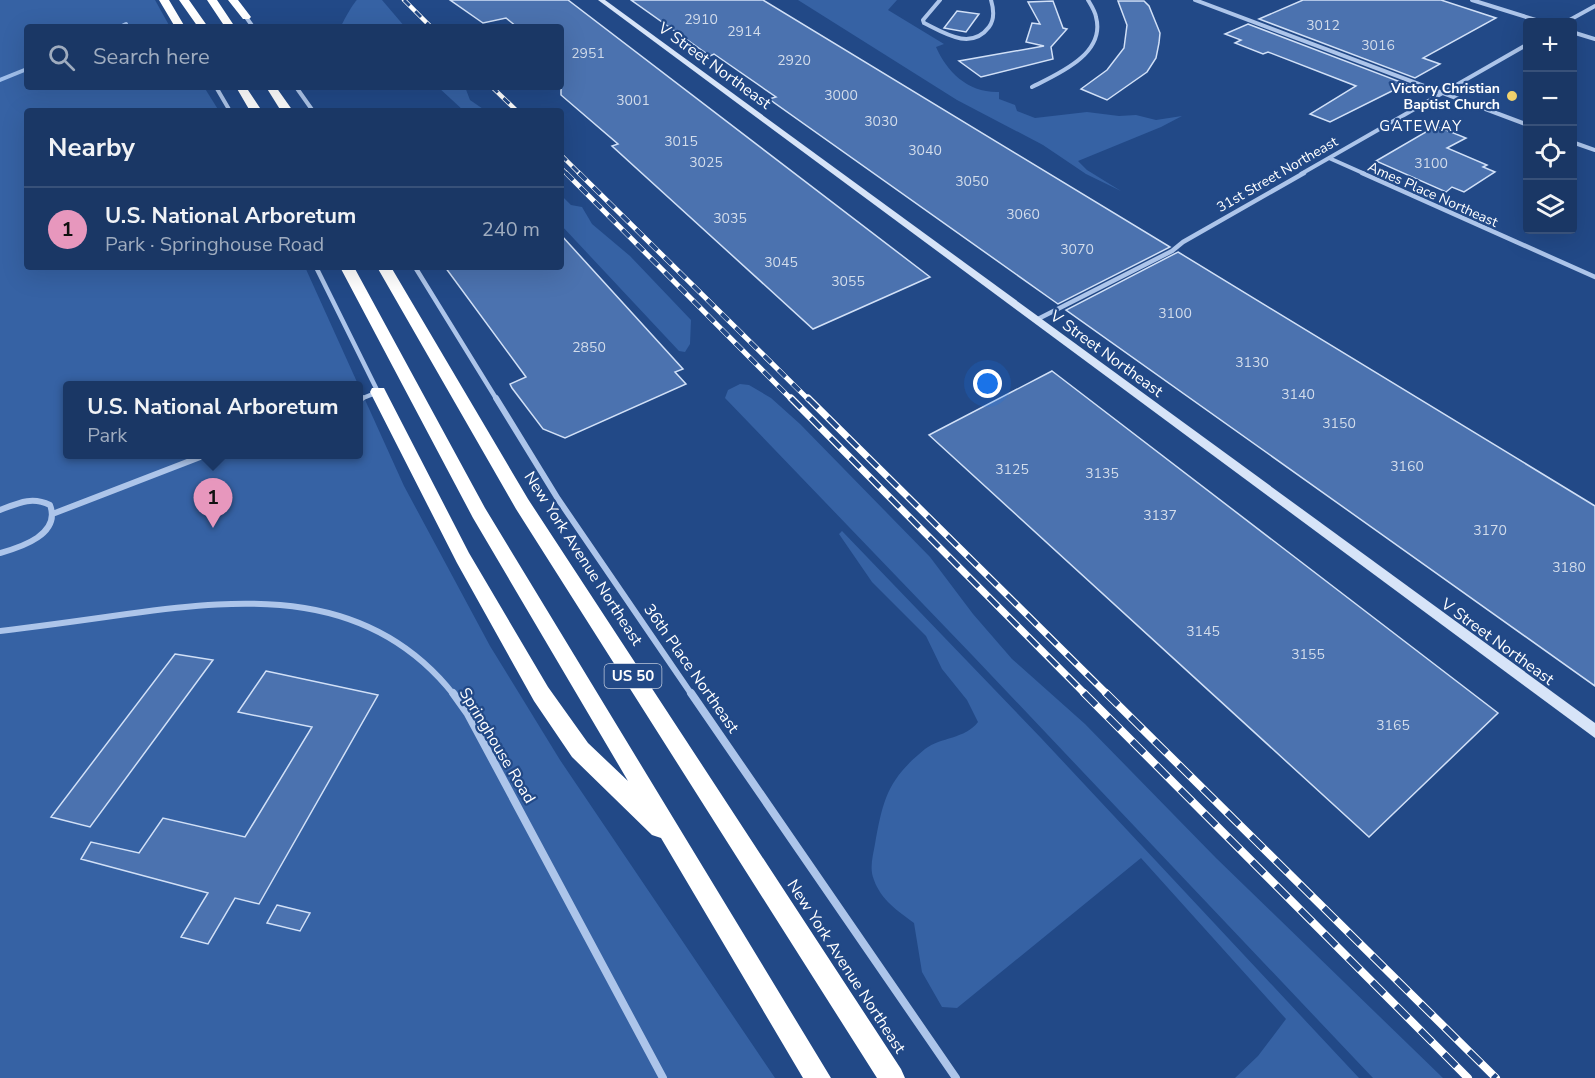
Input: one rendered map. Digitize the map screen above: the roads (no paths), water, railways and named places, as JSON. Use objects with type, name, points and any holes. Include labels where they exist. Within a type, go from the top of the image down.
[{"type":"highway","points":[[164,0],[178,24]]},
{"type":"highway","points":[[184,0],[200,24]]},
{"type":"highway","points":[[212,0],[228,24]]},
{"type":"highway","points":[[233,0],[246,17]]},
{"type":"highway","points":[[243,90],[254,108]]},
{"type":"highway","points":[[273,90],[285,108]]},
{"type":"highway","name":"US 50","points":[[349,270],[457,475],[818,1078]]},
{"type":"highway","name":"New York Avenue Northeast","points":[[386,270],[527,512],[892,1078]]},
{"type":"highway","points":[[378,392],[463,558],[560,722],[580,750],[678,846]]},
{"type":"street","name":"V Street Northeast","points":[[601,0],[1595,731]]},
{"type":"street","points":[[940,0],[923,20],[924,23],[957,39],[966,40],[979,36],[993,23],[996,8],[991,0]]},
{"type":"street","points":[[1032,87],[1067,70],[1092,46],[1098,26],[1088,0]]},
{"type":"street","points":[[1195,0],[1523,123]]},
{"type":"street","points":[[1472,0],[1529,18]]},
{"type":"street","points":[[1573,18],[1595,6]]},
{"type":"street","points":[[246,17],[251,24]]},
{"type":"street","points":[[1577,34],[1595,39]]},
{"type":"street","name":"31st Street Northeast","points":[[1036,320],[1172,251],[1523,46]]},
{"type":"street","points":[[218,90],[228,108]]},
{"type":"street","points":[[298,90],[311,108]]},
{"type":"street","points":[[1577,144],[1595,150]]},
{"type":"street","name":"Ames Place Northeast","points":[[1329,158],[1595,278]]},
{"type":"street","points":[[317,270],[378,392],[363,398]]},
{"type":"street","name":"36th Place Northeast","points":[[417,270],[558,499],[956,1078]]},
{"type":"street","points":[[55,513],[195,459]]},
{"type":"street","points":[[0,510],[20,502],[38,499],[47,501],[53,506],[55,513],[53,521],[38,538],[13,550],[0,553]]},
{"type":"street","name":"Springhouse Road","points":[[0,632],[193,605],[271,603],[296,605],[338,614],[363,623],[399,642],[443,681],[468,714],[663,1078]]},
{"type":"waterway","points":[[0,80],[24,70]]},
{"type":"railway","points":[[404,0],[428,24]]},
{"type":"railway","points":[[495,90],[514,108]]},
{"type":"railway","points":[[564,158],[579,173]]},
{"type":"railway","points":[[566,173],[792,400]]},
{"type":"railway","points":[[579,173],[809,400]]},
{"type":"railway","points":[[791,398],[1086,695]]},
{"type":"railway","points":[[808,398],[1108,695]]},
{"type":"railway","points":[[1084,693],[1468,1078]]},
{"type":"railway","points":[[1106,693],[1496,1078]]},
{"type":"place","name":"Victory Christian Baptist Church","points":[[1512,96]]},
{"type":"place","name":"U.S. National Arboretum","points":[[213,528]]},
{"type":"district","name":"GATEWAY","points":[[1421,126]]}]
